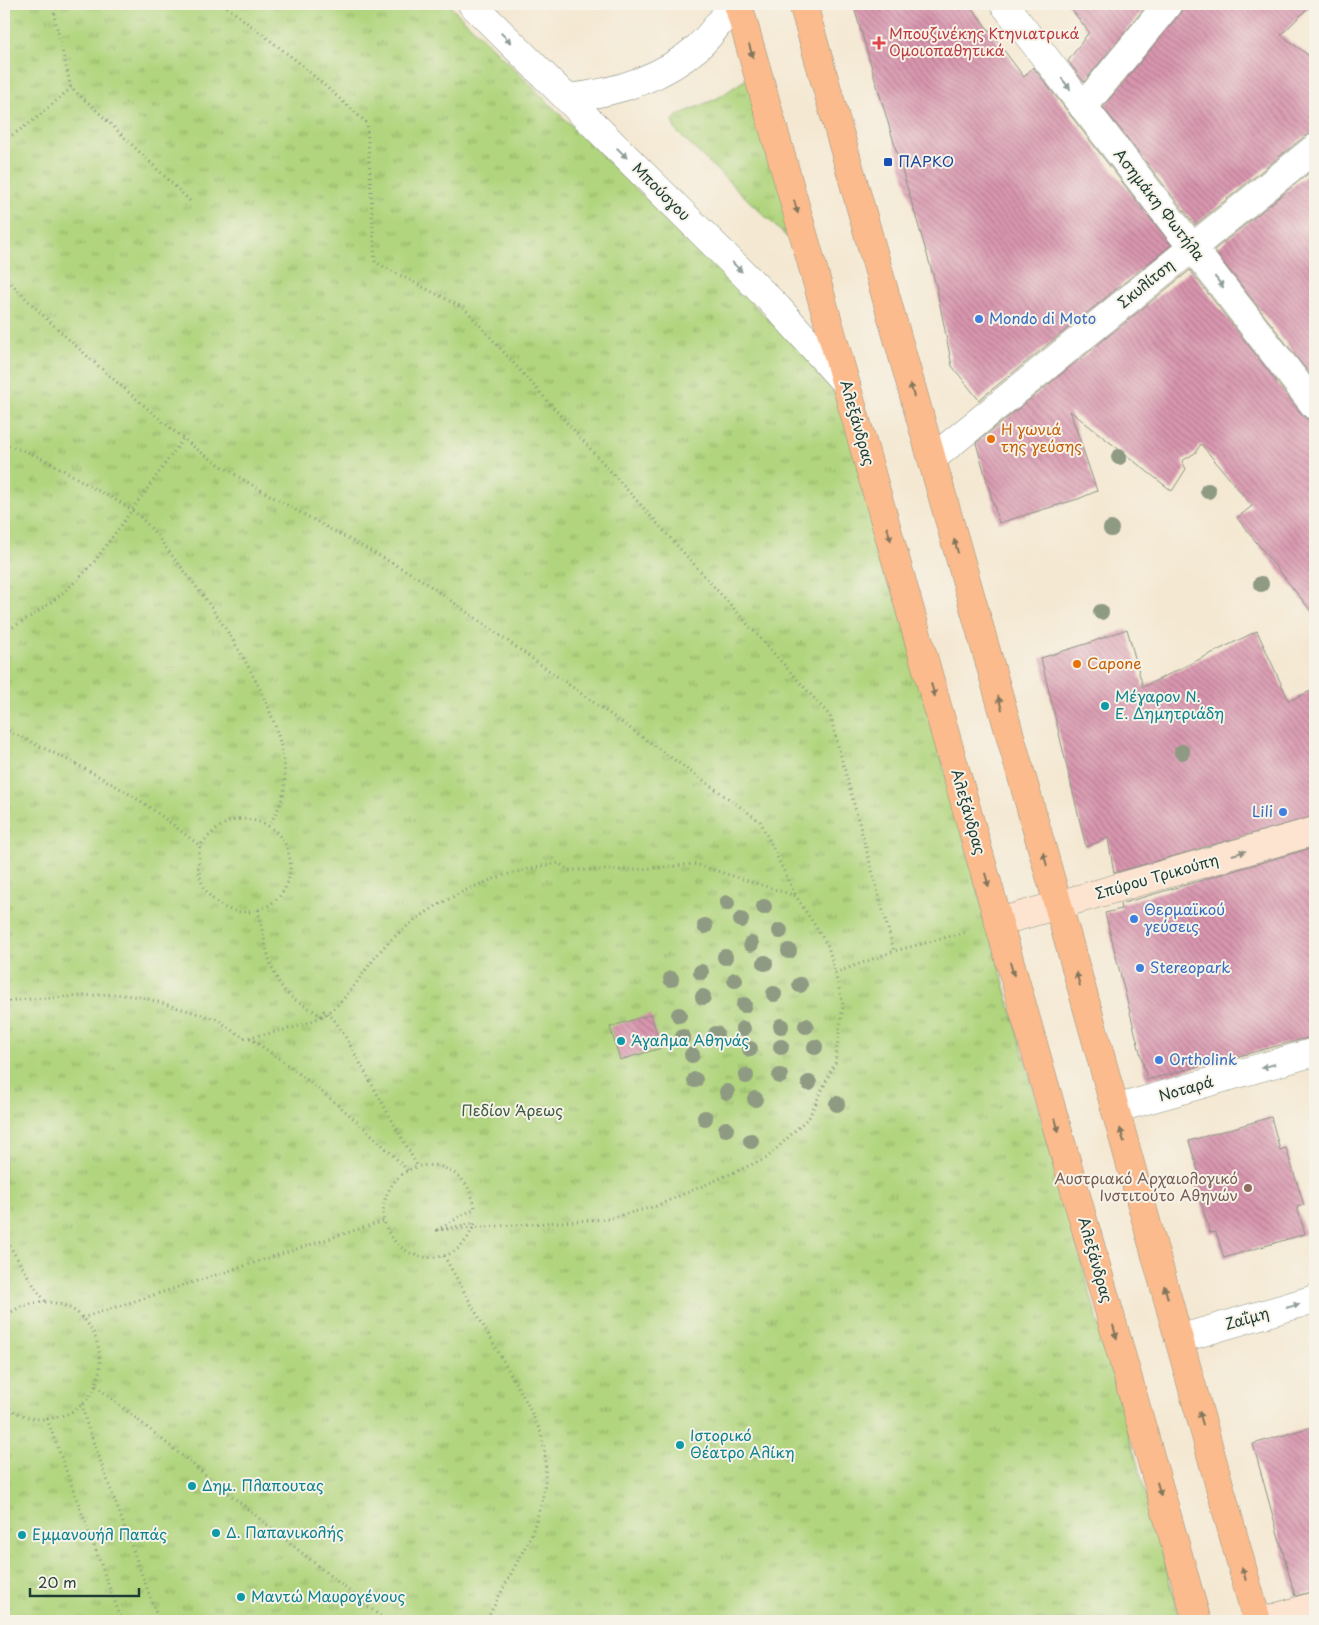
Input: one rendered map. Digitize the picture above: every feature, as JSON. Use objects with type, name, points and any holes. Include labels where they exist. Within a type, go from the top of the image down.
[{"type":"main road","name":"Αλεξάνδρας","points":[[738,4],[1197,1621]]},
{"type":"main road","points":[[803,4],[1258,1621]]},
{"type":"street","name":"Μπούσγου","points":[[472,4],[778,308],[846,384]]},
{"type":"street","points":[[567,98],[608,92],[649,79],[698,48],[733,4]]},
{"type":"street","name":"Ασημάκη Φωτήλα","points":[[1004,4],[1315,406]]},
{"type":"street","points":[[1083,107],[1168,4]]},
{"type":"street","name":"Σκυλίτση","points":[[932,459],[1315,148]]},
{"type":"street","name":"Σπύρου Τρικούπη","points":[[999,922],[1315,831]]},
{"type":"street","name":"Νοταρά","points":[[1114,1109],[1315,1052]]},
{"type":"street","name":"Ζαΐμη","points":[[1179,1339],[1315,1299]]},
{"type":"street","points":[[1263,1621],[1315,1606]]},
{"type":"path","points":[[59,4],[54,15],[71,88],[190,201]]},
{"type":"path","points":[[223,4],[298,62],[367,123],[374,262],[465,309],[830,716],[894,952]]},
{"type":"path","points":[[4,141],[34,120],[71,88]]},
{"type":"path","points":[[4,276],[75,345],[183,439],[211,459],[298,512],[422,580],[760,821],[796,896],[828,946],[842,1004],[836,1063],[809,1117],[767,1158],[656,1206],[607,1219],[436,1230]]},
{"type":"path","points":[[4,632],[66,592],[95,561],[183,439]]},
{"type":"path","points":[[4,444],[39,457],[132,510],[148,525],[199,590],[236,646],[267,704],[281,749],[284,791],[281,803],[269,826]]},
{"type":"path","points":[[4,729],[89,772],[140,801],[200,846]]},
{"type":"path","points":[[250,819],[269,826],[285,843],[289,854],[289,878],[285,888],[278,898],[258,910],[234,911],[222,907],[212,900],[204,890],[200,879],[197,866],[200,846],[219,826],[228,821],[250,819]]},
{"type":"path","points":[[4,1002],[116,994],[140,996],[216,1020],[244,1038],[286,1029],[322,1016],[343,1000],[377,954],[392,939],[428,911],[456,894],[495,877],[559,863],[568,870],[632,870],[695,864],[796,896]]},
{"type":"path","points":[[258,910],[265,945],[278,980],[291,997],[322,1016]]},
{"type":"path","points":[[835,973],[894,952],[973,930]]},
{"type":"path","points":[[322,1016],[324,1011],[333,1018],[341,1029],[418,1167]]},
{"type":"path","points":[[244,1038],[246,1035],[292,1068],[380,1142],[408,1171]]},
{"type":"path","points":[[436,1166],[451,1170],[463,1180],[472,1193],[475,1208],[436,1230],[474,1223],[468,1238],[458,1249],[444,1256],[430,1258],[416,1256],[402,1249],[393,1239],[384,1221],[385,1200],[390,1188],[398,1178],[418,1167],[436,1166]]},
{"type":"path","points":[[82,1318],[384,1221]]},
{"type":"path","points":[[4,1237],[46,1302]]},
{"type":"path","points":[[444,1256],[526,1401],[541,1433],[546,1460],[546,1482],[542,1502],[530,1536],[486,1621]]},
{"type":"path","points":[[4,1318],[29,1304],[55,1303],[72,1309],[94,1332],[101,1366],[96,1386],[89,1398],[66,1415],[47,1419],[34,1419],[11,1410],[4,1404]]},
{"type":"path","points":[[96,1386],[386,1621]]},
{"type":"path","points":[[82,1404],[86,1422],[159,1621]]},
{"type":"path","points":[[47,1419],[122,1621]]},
{"type":"green space","name":"Πεδίον Άρεως","points":[[4,4],[448,4],[839,389],[1181,1621],[4,1621]]},
{"type":"green space","points":[[751,76],[796,236],[791,241],[675,129],[673,120],[678,115],[718,98]]},
{"type":"building","points":[[853,4],[969,4],[1024,77],[1033,67],[1171,245],[979,400],[952,366],[936,285]]},
{"type":"building","points":[[1067,4],[1148,4],[1084,82],[1068,61],[1089,32]]},
{"type":"building","points":[[1183,4],[1312,4],[1281,35],[1315,60],[1315,133],[1305,136],[1195,225],[1103,107],[1180,14]]},
{"type":"building","points":[[1315,168],[1315,381],[1214,250]]},
{"type":"building","points":[[1190,270],[1303,416],[1315,421],[1315,616],[1237,518],[1252,506],[1201,444],[1195,453],[1182,461],[1186,469],[1172,491],[1070,411],[1097,491],[1078,499],[999,523],[976,443]]},
{"type":"building","points":[[1127,629],[1143,687],[1257,631],[1289,701],[1315,689],[1315,816],[1114,873],[1108,838],[1086,847],[1041,658]]},
{"type":"building","points":[[1315,847],[1315,1036],[1147,1080],[1105,913],[1121,909],[1120,904]]},
{"type":"building","points":[[651,1014],[661,1048],[620,1060],[610,1027]]},
{"type":"building","points":[[1271,1117],[1280,1150],[1286,1148],[1304,1205],[1297,1207],[1305,1234],[1224,1258],[1216,1232],[1210,1233],[1193,1175],[1199,1174],[1189,1141]]},
{"type":"building","points":[[1315,1426],[1315,1591],[1295,1596],[1253,1444]]},
{"type":"place","name":"Μπουζινέκης Κτηνιατρικά Ομοιοπαθητικά","points":[[879,43]]},
{"type":"place","name":"ΠΑΡΚΟ","points":[[888,162]]},
{"type":"place","name":"Mondo di Moto","points":[[979,319]]},
{"type":"place","name":"Η γωνιά της γεύσης","points":[[991,439]]},
{"type":"place","name":"Capone","points":[[1077,664]]},
{"type":"place","name":"Μέγαρον Ν. Ε. Δημητριάδη","points":[[1105,706]]},
{"type":"place","name":"Lili","points":[[1283,812]]},
{"type":"place","name":"Θερμαϊκού γεύσεις","points":[[1134,919]]},
{"type":"place","name":"Stereopark","points":[[1140,968]]},
{"type":"place","name":"Άγαλμα Αθηνάς","points":[[621,1041]]},
{"type":"place","name":"Ortholink","points":[[1159,1060]]},
{"type":"place","name":"Αυστριακό Αρχαιολογικό Ινστιτούτο Αθηνών","points":[[1248,1188]]},
{"type":"place","name":"Ιστορικό Θέατρο Αλίκη","points":[[680,1445]]},
{"type":"place","name":"Δημ. Πλαπουτας","points":[[192,1486]]},
{"type":"place","name":"Δ. Παπανικολής","points":[[216,1533]]},
{"type":"place","name":"Εμμανουήλ Παπάς","points":[[22,1535]]},
{"type":"place","name":"Μαντώ Μαυρογένους","points":[[241,1597]]}]
